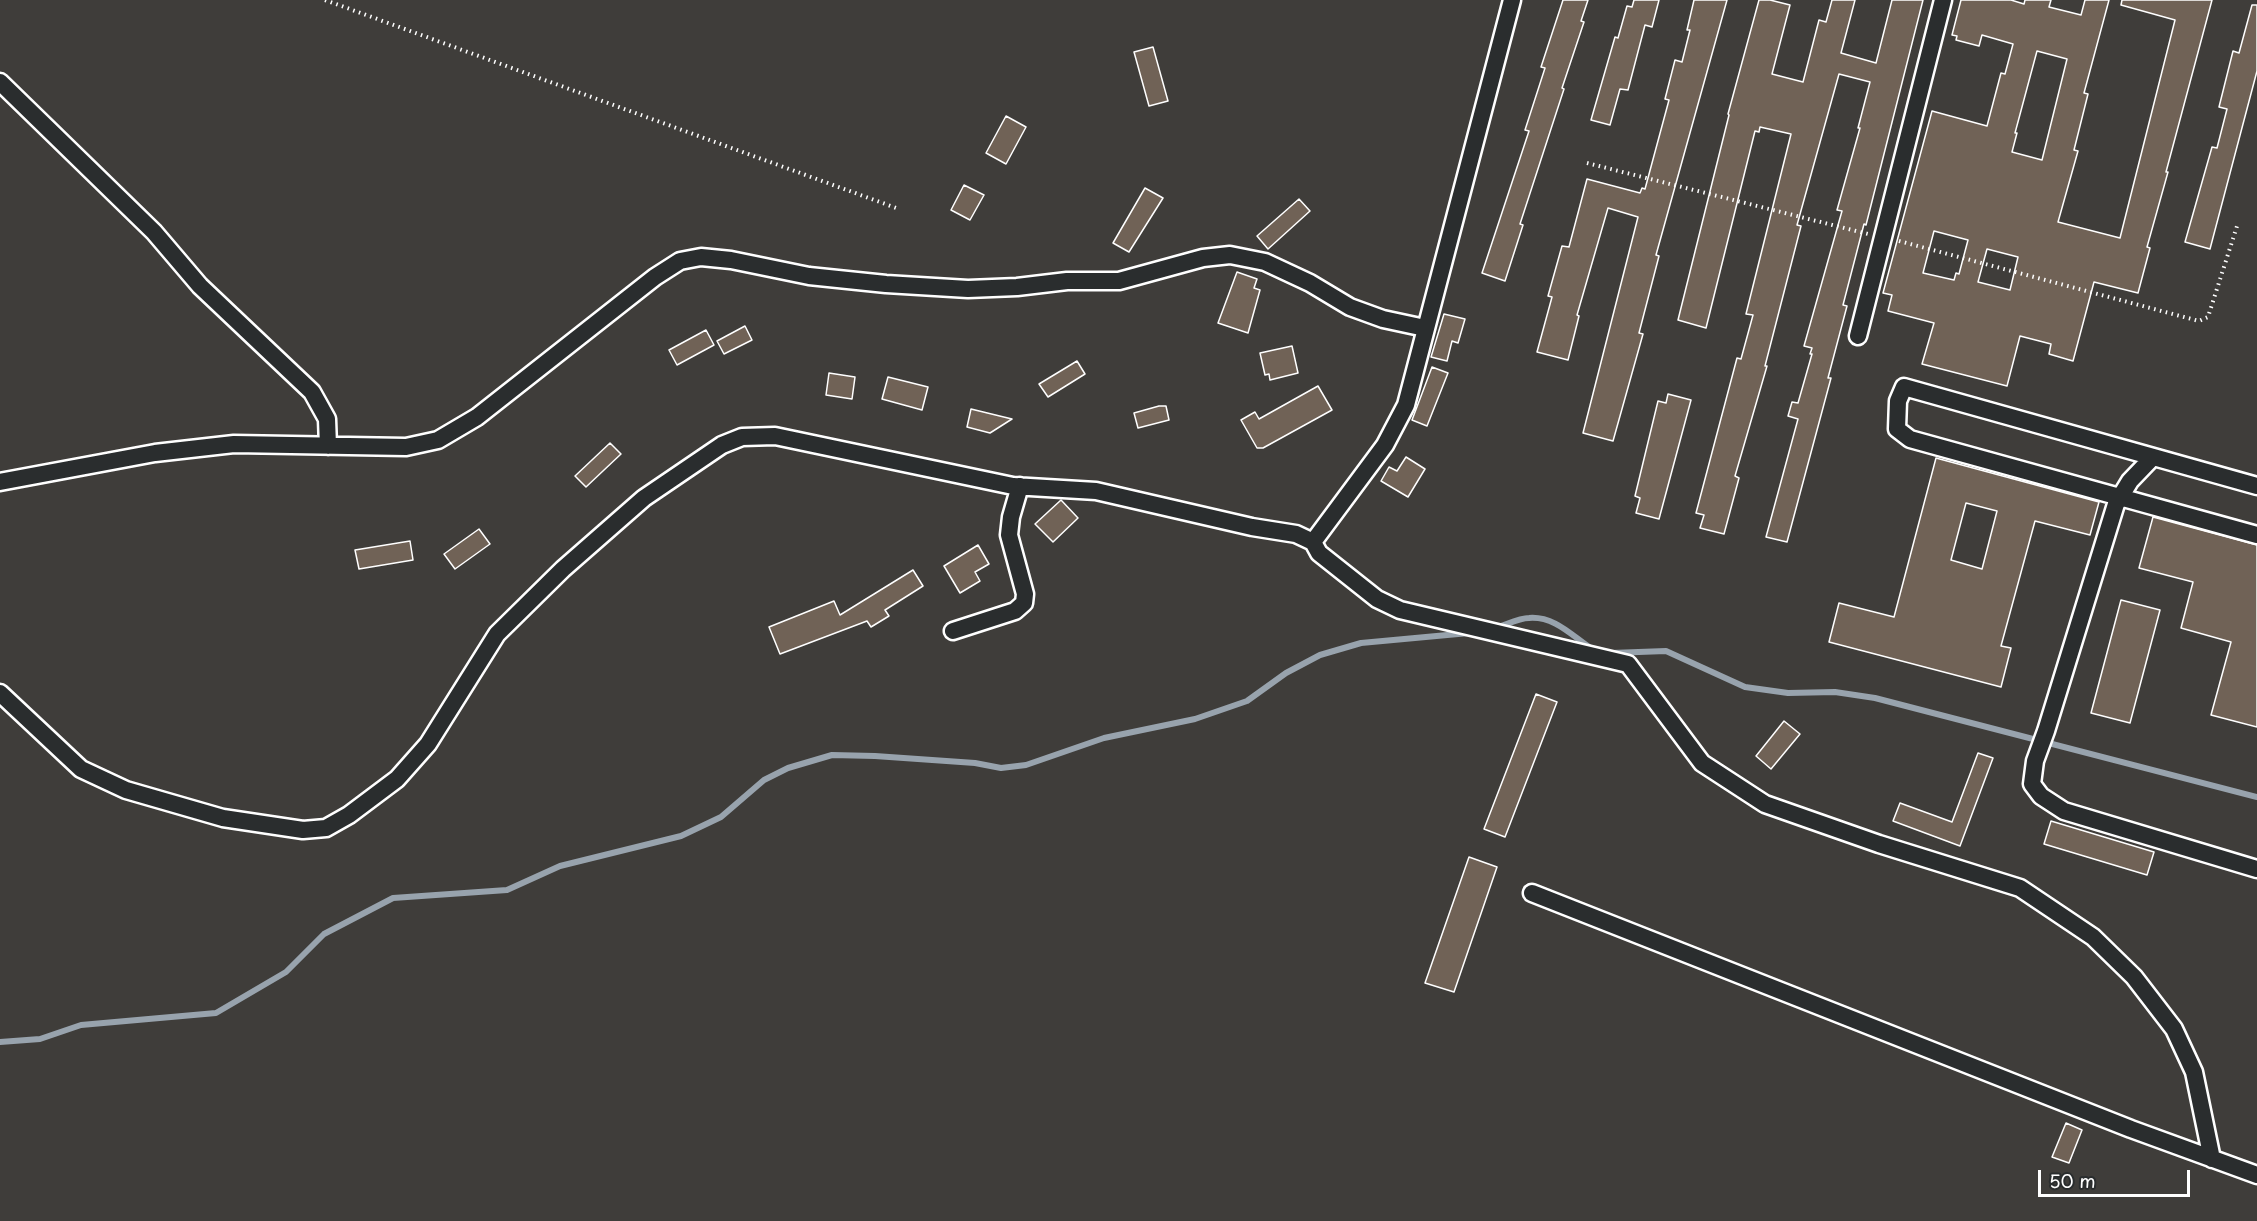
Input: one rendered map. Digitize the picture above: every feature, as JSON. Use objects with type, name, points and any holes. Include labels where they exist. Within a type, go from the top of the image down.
[{"type":"street","points":[[1313,542],[1385,445],[1406,405],[1512,0]]},
{"type":"street","points":[[1858,336],[1943,0]]},
{"type":"street","points":[[0,82],[154,232],[200,286],[312,392],[327,419],[328,446]]},
{"type":"street","points":[[0,482],[155,453],[223,446],[406,447],[438,440],[477,417],[655,277],[680,261],[701,257],[730,260],[809,276],[886,284],[968,288],[1119,280],[1203,258],[1230,255],[1265,262],[1310,283],[1350,307],[1425,328]]},
{"type":"street","points":[[2257,486],[1904,387],[1898,401],[1897,429],[1910,439],[2257,535]]},
{"type":"street","points":[[0,693],[81,769],[126,790],[223,818],[303,830],[326,828],[349,815],[397,779],[428,744],[497,634],[563,569],[644,498],[722,445],[742,437],[775,436],[1020,486],[1096,491],[1252,527],[1296,534],[1313,542],[1319,553],[1377,599],[1400,610],[1628,664],[1702,763],[1765,804],[1879,844],[2020,888],[2093,937],[2134,977],[2174,1029],[2194,1072],[2212,1159]]},
{"type":"street","points":[[2153,457],[2130,481],[2116,504],[2035,761],[2032,784],[2041,796],[2064,811],[2257,869]]},
{"type":"street","points":[[953,631],[1015,611],[1024,603],[1025,594],[1009,536],[1011,517],[1020,486]]},
{"type":"street","points":[[1532,893],[2131,1129],[2257,1175]]},
{"type":"path","points":[[325,0],[898,209]]},
{"type":"path","points":[[1587,163],[1882,237],[2199,321],[2208,316],[2238,223]]},
{"type":"building","points":[[1563,0],[1588,0],[1581,21],[1584,22],[1520,224],[1523,225],[1505,281],[1482,273],[1529,131],[1525,130],[1545,68],[1541,67]]},
{"type":"building","points":[[1634,0],[1659,0],[1652,27],[1645,25],[1628,90],[1620,89],[1610,125],[1591,120],[1615,37],[1618,38],[1627,6],[1632,7]]},
{"type":"building","points":[[1694,0],[1727,0],[1656,255],[1659,256],[1639,333],[1643,334],[1613,441],[1583,433],[1638,217],[1608,208],[1577,315],[1579,316],[1568,360],[1537,352],[1552,297],[1548,296],[1562,246],[1569,247],[1587,179],[1640,193],[1642,188],[1645,189],[1669,100],[1665,99],[1675,60],[1682,62]]},
{"type":"building","points":[[1759,0],[1790,5],[1772,74],[1803,82],[1819,20],[1826,22],[1832,0],[1855,0],[1841,53],[1876,63],[1892,0],[1923,0],[1866,225],[1864,224],[1843,305],[1847,306],[1828,378],[1831,378],[1787,542],[1766,537],[1798,419],[1788,416],[1792,402],[1798,403],[1812,354],[1810,354],[1812,348],[1804,346],[1842,211],[1837,210],[1860,128],[1858,128],[1870,82],[1839,74],[1797,225],[1801,226],[1765,366],[1767,366],[1735,476],[1739,478],[1724,534],[1700,528],[1704,515],[1696,513],[1737,358],[1741,359],[1753,315],[1746,314],[1791,134],[1760,127],[1759,132],[1755,131],[1706,328],[1678,320],[1728,114]]},
{"type":"building","points":[[1961,0],[2011,0],[2024,4],[2025,0],[2051,0],[2049,7],[2081,15],[2085,0],[2109,0],[2084,93],[2088,94],[2074,150],[2078,151],[2058,222],[2120,238],[2175,20],[2121,5],[2122,0],[2212,0],[2147,247],[2150,248],[2138,293],[2094,282],[2073,361],[2049,354],[2051,344],[2020,336],[2007,386],[1922,364],[1934,323],[1888,311],[1892,295],[1883,293],[1932,111],[1987,126],[2001,73],[2005,74],[2013,44],[1982,35],[1979,46],[1956,40],[1957,36],[1952,35]],"holes":[[[2037,51],[2067,59],[2042,160],[2012,152]],[[1934,231],[1968,240],[1959,274],[1956,273],[1954,280],[1923,273]],[[1987,249],[2018,257],[2010,290],[1978,282]]]},
{"type":"building","points":[[2252,5],[2257,5],[2257,71],[2210,249],[2185,242],[2212,147],[2217,148],[2227,109],[2219,107],[2233,51],[2239,53]]},
{"type":"building","points":[[1153,47],[1168,101],[1149,106],[1134,52]]},
{"type":"building","points":[[1006,116],[1026,127],[1006,164],[986,153]]},
{"type":"building","points":[[964,185],[984,195],[970,220],[951,210]]},
{"type":"building","points":[[1145,188],[1163,198],[1129,252],[1113,243]]},
{"type":"building","points":[[1299,199],[1310,211],[1268,249],[1257,236]]},
{"type":"building","points":[[1237,272],[1257,279],[1254,288],[1260,290],[1248,333],[1218,323]]},
{"type":"building","points":[[1444,314],[1465,319],[1458,343],[1452,341],[1447,361],[1431,357]]},
{"type":"building","points":[[745,326],[752,340],[724,354],[717,341]]},
{"type":"building","points":[[706,330],[714,345],[677,365],[669,350]]},
{"type":"building","points":[[1292,346],[1298,373],[1270,380],[1269,374],[1265,375],[1260,353]]},
{"type":"building","points":[[1077,361],[1085,374],[1048,397],[1039,384]]},
{"type":"building","points":[[1432,367],[1448,373],[1427,426],[1412,420]]},
{"type":"building","points":[[829,373],[855,377],[852,399],[826,395]]},
{"type":"building","points":[[888,377],[928,387],[922,410],[882,399]]},
{"type":"building","points":[[1318,386],[1332,410],[1263,448],[1257,448],[1241,420],[1255,412],[1259,419]]},
{"type":"building","points":[[1668,394],[1691,400],[1659,519],[1636,513],[1640,498],[1635,496],[1658,401],[1666,403]]},
{"type":"building","points":[[1166,406],[1169,420],[1138,428],[1134,413]]},
{"type":"building","points":[[971,409],[1012,419],[990,433],[967,427]]},
{"type":"building","points":[[610,443],[621,454],[586,487],[575,476]]},
{"type":"building","points":[[1406,457],[1425,469],[1408,497],[1381,481],[1389,467],[1397,471]]},
{"type":"building","points":[[1936,458],[2099,502],[2090,535],[2035,521],[2001,646],[2011,648],[2001,687],[1829,642],[1839,603],[1894,617]],"holes":[[[1966,503],[1997,511],[1982,569],[1951,560]]]},
{"type":"building","points":[[1061,500],[1078,518],[1053,542],[1035,524]]},
{"type":"building","points":[[2153,517],[2257,545],[2257,727],[2211,715],[2231,642],[2181,628],[2193,582],[2139,568]]},
{"type":"building","points":[[479,529],[490,544],[455,569],[444,554]]},
{"type":"building","points":[[410,541],[413,560],[359,569],[355,550]]},
{"type":"building","points":[[978,545],[989,564],[975,572],[980,581],[960,593],[944,566]]},
{"type":"building","points":[[913,570],[923,586],[885,610],[889,616],[871,627],[867,621],[780,654],[769,627],[834,601],[840,615]]},
{"type":"building","points":[[2121,600],[2160,610],[2130,723],[2091,713]]},
{"type":"building","points":[[1536,694],[1557,702],[1505,837],[1484,829]]},
{"type":"building","points":[[1784,721],[1800,734],[1771,769],[1756,756]]},
{"type":"building","points":[[1978,753],[1993,758],[1960,846],[1893,821],[1900,803],[1952,822]]},
{"type":"building","points":[[2051,821],[2154,852],[2147,875],[2044,844]]},
{"type":"building","points":[[1469,857],[1497,867],[1454,992],[1425,983]]},
{"type":"building","points":[[2066,1123],[2082,1130],[2069,1163],[2052,1157]]},
{"type":"waterway","points":[[1496,628],[1521,619],[1538,618],[1563,628],[1592,649]]},
{"type":"waterway","points":[[0,1042],[40,1039],[81,1025],[216,1013],[286,972],[324,934],[393,898],[507,890],[560,866],[681,836],[721,817],[764,780],[788,768],[832,755],[975,763],[1001,768],[1026,765],[1104,738],[1195,719],[1247,701],[1286,673],[1320,655],[1361,643],[1469,633]]},
{"type":"waterway","points":[[1611,653],[1666,651],[1745,687],[1788,693],[1835,692],[1875,698],[2257,797]]}]
